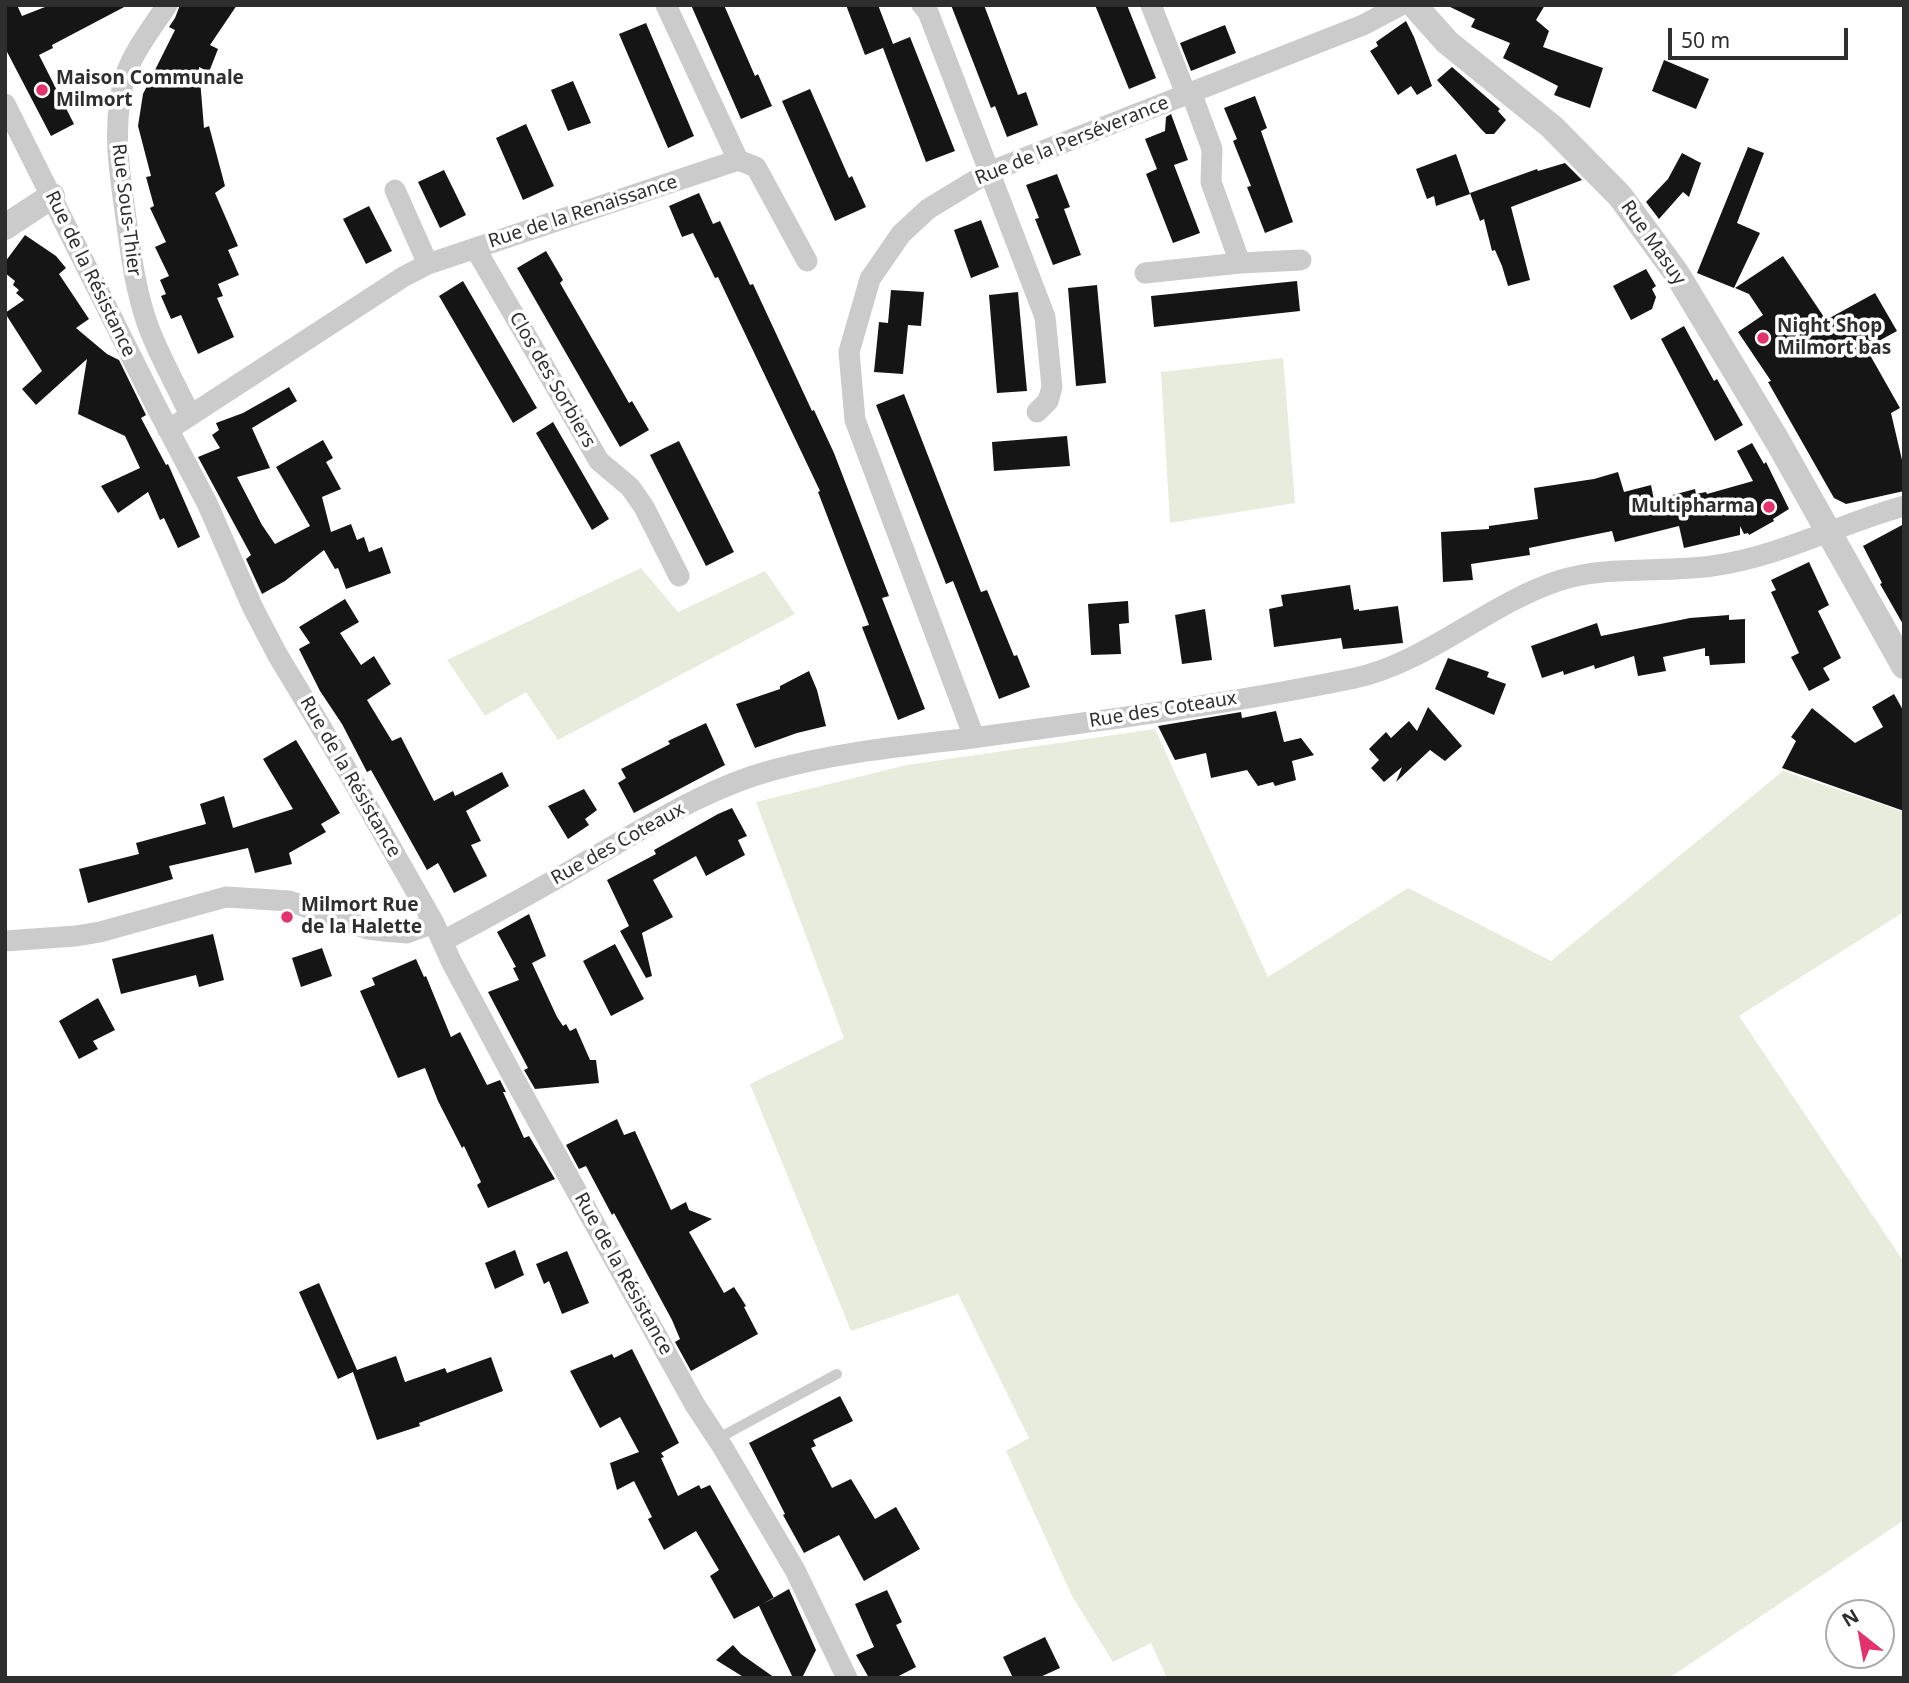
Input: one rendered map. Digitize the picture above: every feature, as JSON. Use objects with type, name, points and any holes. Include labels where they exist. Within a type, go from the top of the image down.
[{"type":"street","name":"Rue Sous-Thier","points":[[167,5],[126,72],[118,104],[117,154],[133,275],[148,326],[190,415]]},
{"type":"street","points":[[666,5],[738,160],[756,167],[807,261]]},
{"type":"street","points":[[922,5],[928,12],[1045,317],[1052,387],[1048,401],[1037,412]]},
{"type":"street","points":[[1151,5],[1212,149],[1211,182],[1240,263]]},
{"type":"street","name":"Rue de la Perséverance","points":[[974,737],[858,429],[849,352],[870,279],[901,234],[928,209],[989,172],[1363,25],[1401,5]]},
{"type":"street","name":"Rue Masuy","points":[[1414,5],[1447,42],[1552,127],[1620,196],[1677,274],[1778,442],[1904,666]]},
{"type":"street","name":"Rue de la Résistance","points":[[5,104],[168,430],[208,503],[252,606],[277,653],[438,932],[518,1085],[695,1405],[795,1570],[847,1678]]},
{"type":"street","name":"Rue de la Renaissance","points":[[168,430],[403,277],[428,264],[738,160]]},
{"type":"street","points":[[395,190],[428,264]]},
{"type":"street","points":[[5,227],[52,196]]},
{"type":"street","name":"Clos des Sorbiers","points":[[475,248],[598,461],[630,487],[645,506],[679,576]]},
{"type":"street","points":[[1145,273],[1301,260]]},
{"type":"street","name":"Rue des Coteaux","points":[[5,941],[62,938],[100,932],[226,897],[289,901],[376,930],[438,932],[503,909],[684,806],[707,794],[758,775],[858,752],[1142,716],[1359,677],[1397,664],[1530,591],[1559,580],[1590,572],[1710,567],[1756,558],[1869,516],[1904,506]]},
{"type":"lane","points":[[717,1439],[837,1374]]},
{"type":"green space","points":[[1283,358],[1295,503],[1170,523],[1161,372]]},
{"type":"green space","points":[[641,568],[678,612],[765,571],[795,614],[558,740],[526,692],[485,716],[447,660]]},
{"type":"green space","points":[[1155,729],[1268,977],[1408,888],[1551,961],[1783,771],[1904,812],[1904,912],[1739,1016],[1904,1262],[1904,1520],[1669,1678],[1167,1678],[1151,1643],[1113,1662],[1072,1596],[1006,1451],[1029,1438],[958,1294],[851,1331],[750,1084],[844,1038],[756,802],[907,765]]},
{"type":"building","name":"Maison Communale Milmort","points":[[5,5],[17,5],[22,16],[50,5],[128,5],[52,45],[53,48],[39,55],[74,124],[51,136],[5,48]]},
{"type":"building","points":[[180,5],[237,5],[210,45],[218,49],[209,72],[199,67],[204,128],[209,126],[225,186],[215,193],[238,246],[228,250],[239,275],[218,284],[223,296],[217,298],[234,337],[198,354],[181,315],[171,319],[161,296],[166,294],[160,280],[169,276],[155,247],[166,242],[150,208],[154,206],[146,177],[151,176],[138,126],[143,94],[175,30],[169,27]]},
{"type":"building","points":[[691,5],[724,5],[755,76],[758,74],[772,106],[741,119]]},
{"type":"building","points":[[846,5],[878,5],[893,44],[865,55]]},
{"type":"building","points":[[951,5],[984,5],[1018,95],[1026,92],[1038,125],[1007,137],[995,106],[991,108]]},
{"type":"building","points":[[1095,5],[1127,5],[1156,78],[1129,89]]},
{"type":"building","points":[[1446,5],[1545,5],[1536,20],[1549,31],[1543,47],[1603,68],[1590,108],[1554,95],[1558,86],[1503,58],[1510,43],[1471,27],[1475,19]]},
{"type":"building","points":[[1406,21],[1432,86],[1417,95],[1411,86],[1398,95],[1370,51],[1378,46],[1376,42]]},
{"type":"building","points":[[646,23],[694,136],[668,148],[619,34]]},
{"type":"building","points":[[1225,25],[1236,53],[1191,71],[1180,43]]},
{"type":"building","points":[[910,37],[955,151],[926,162],[883,48]]},
{"type":"building","points":[[1664,60],[1709,79],[1696,109],[1652,91]]},
{"type":"building","points":[[1452,67],[1500,109],[1498,111],[1506,120],[1494,134],[1486,134],[1437,80]]},
{"type":"building","points":[[573,81],[591,123],[568,131],[551,90]]},
{"type":"building","points":[[810,89],[849,178],[852,176],[866,207],[835,221],[782,101]]},
{"type":"building","points":[[1255,96],[1267,128],[1261,131],[1293,222],[1265,233],[1247,187],[1251,186],[1233,141],[1237,139],[1224,108]]},
{"type":"building","points":[[1171,114],[1188,160],[1174,165],[1200,233],[1173,243],[1146,174],[1157,169],[1145,139],[1165,131],[1166,117]]},
{"type":"building","points":[[526,124],[554,186],[523,200],[496,138]]},
{"type":"building","points":[[1748,147],[1764,153],[1737,223],[1760,233],[1734,288],[1697,273]]},
{"type":"building","points":[[1682,153],[1701,163],[1689,197],[1683,192],[1659,219],[1646,202],[1668,179]]},
{"type":"building","points":[[1456,154],[1470,194],[1436,206],[1434,196],[1427,199],[1416,169]]},
{"type":"building","points":[[1565,163],[1582,180],[1511,207],[1530,280],[1508,286],[1495,250],[1492,251],[1484,219],[1480,221],[1470,193],[1537,169],[1538,171]]},
{"type":"building","points":[[444,170],[466,215],[440,228],[418,182]]},
{"type":"building","points":[[1057,174],[1070,207],[1064,209],[1081,255],[1053,265],[1035,219],[1039,218],[1026,185]]},
{"type":"building","points":[[699,193],[713,224],[720,221],[750,285],[753,284],[834,453],[889,596],[882,598],[925,709],[898,720],[862,627],[869,625],[818,492],[820,491],[718,277],[715,278],[693,233],[682,237],[669,206]]},
{"type":"building","points":[[369,206],[392,251],[366,264],[343,219]]},
{"type":"building","points":[[981,220],[999,267],[971,278],[954,230]]},
{"type":"building","points":[[25,235],[56,256],[66,268],[59,274],[89,319],[76,328],[107,354],[119,360],[146,415],[141,418],[166,465],[168,464],[200,537],[178,548],[164,518],[160,520],[148,492],[118,513],[111,502],[101,486],[140,468],[125,436],[78,414],[87,359],[36,405],[22,389],[42,371],[5,313],[24,300],[16,293],[19,290],[13,285],[15,281],[5,273],[5,262]]},
{"type":"building","points":[[546,251],[563,280],[560,283],[629,403],[632,401],[649,430],[620,447],[517,268]]},
{"type":"building","points":[[1783,256],[1826,320],[1875,293],[1897,331],[1866,348],[1900,408],[1891,413],[1902,460],[1904,491],[1846,504],[1834,498],[1768,382],[1771,381],[1738,332],[1763,315],[1749,294],[1735,288]]},
{"type":"building","points":[[1646,269],[1656,286],[1652,289],[1656,297],[1652,309],[1631,320],[1613,286]]},
{"type":"building","points":[[463,281],[537,408],[513,423],[439,296]]},
{"type":"building","points":[[1297,281],[1300,311],[1154,327],[1151,296]]},
{"type":"building","points":[[1097,285],[1106,383],[1076,386],[1068,288]]},
{"type":"building","points":[[891,290],[924,292],[921,326],[908,325],[903,374],[874,372],[879,322],[888,323]]},
{"type":"building","points":[[1018,292],[1027,391],[997,393],[989,295]]},
{"type":"building","points":[[1684,326],[1714,381],[1717,379],[1743,425],[1715,441],[1661,339]]},
{"type":"building","points":[[289,387],[297,401],[252,428],[270,468],[237,477],[262,525],[275,544],[310,526],[276,467],[323,440],[333,458],[326,462],[341,489],[322,497],[331,532],[351,524],[357,540],[364,537],[369,552],[382,547],[391,573],[346,589],[338,568],[335,569],[324,550],[285,581],[262,594],[246,559],[251,555],[198,457],[225,446],[220,448],[212,435],[219,430],[216,423],[243,413]]},
{"type":"building","points":[[904,394],[981,592],[987,590],[1030,687],[999,699],[953,581],[946,584],[876,405]]},
{"type":"building","points":[[553,422],[609,519],[592,530],[536,433]]},
{"type":"building","points":[[1067,436],[1070,466],[994,471],[992,442]]},
{"type":"building","points":[[679,441],[734,552],[706,566],[650,455]]},
{"type":"building","points":[[1752,443],[1764,464],[1766,462],[1789,509],[1749,535],[1744,534],[1740,526],[1740,535],[1684,548],[1679,526],[1615,542],[1612,531],[1529,548],[1530,555],[1471,564],[1473,580],[1443,582],[1441,532],[1489,529],[1489,526],[1538,519],[1534,488],[1594,479],[1618,472],[1624,492],[1651,485],[1654,500],[1695,489],[1696,494],[1707,494],[1753,481],[1737,451]]},
{"type":"building","points":[[1904,524],[1904,626],[1880,584],[1882,583],[1863,546]]},
{"type":"building","points":[[1809,562],[1829,605],[1818,611],[1841,658],[1823,668],[1830,680],[1809,691],[1791,657],[1799,653],[1771,592],[1776,590],[1771,580]]},
{"type":"building","points":[[1350,585],[1354,610],[1398,606],[1403,643],[1343,649],[1341,638],[1274,647],[1269,609],[1283,606],[1281,595]]},
{"type":"building","points":[[345,599],[359,622],[340,633],[361,665],[374,656],[391,684],[367,700],[392,741],[401,737],[434,801],[453,791],[455,796],[502,772],[509,786],[466,811],[481,841],[471,845],[487,876],[454,893],[438,863],[427,870],[371,770],[367,772],[342,724],[320,691],[299,649],[310,643],[299,627]]},
{"type":"building","points":[[1128,601],[1129,623],[1119,624],[1121,654],[1091,655],[1088,604]]},
{"type":"building","points":[[1205,609],[1212,660],[1182,664],[1175,615]]},
{"type":"building","points":[[1729,615],[1729,620],[1745,619],[1745,663],[1710,665],[1709,656],[1705,656],[1705,648],[1663,657],[1666,671],[1638,676],[1634,656],[1595,669],[1594,665],[1564,675],[1563,671],[1542,678],[1531,646],[1597,623],[1601,636],[1690,618]]},
{"type":"building","points":[[1448,658],[1489,672],[1487,677],[1506,684],[1494,715],[1435,689]]},
{"type":"building","points":[[809,671],[826,726],[755,748],[736,704],[780,689],[780,686]]},
{"type":"building","points":[[1894,694],[1904,712],[1904,811],[1782,768],[1796,741],[1791,737],[1812,708],[1855,743],[1883,727],[1872,707]]},
{"type":"building","points":[[1428,707],[1462,746],[1445,761],[1430,750],[1396,782],[1402,767],[1384,782],[1371,768],[1379,760],[1369,749],[1386,732],[1391,738],[1409,721],[1417,731]]},
{"type":"building","points":[[1276,711],[1284,742],[1301,738],[1314,755],[1292,761],[1296,780],[1275,786],[1273,782],[1258,786],[1247,770],[1211,778],[1206,753],[1175,760],[1158,726],[1241,712],[1242,718]]},
{"type":"building","points":[[706,723],[725,765],[634,813],[618,783],[626,778],[621,769],[670,744],[668,741]]},
{"type":"building","points":[[296,740],[340,813],[321,824],[326,832],[289,853],[292,864],[255,873],[248,848],[169,866],[173,879],[88,903],[79,869],[139,854],[136,843],[206,824],[200,804],[224,796],[233,828],[293,809],[263,759]]},
{"type":"building","points":[[584,789],[597,810],[585,819],[589,825],[568,839],[548,806]]},
{"type":"building","points":[[732,808],[747,836],[738,840],[745,855],[706,876],[696,856],[653,880],[673,917],[642,933],[652,976],[646,978],[620,931],[629,926],[607,880],[656,854],[654,850]]},
{"type":"building","points":[[529,914],[546,956],[532,963],[557,1017],[570,1031],[576,1028],[590,1060],[596,1060],[599,1083],[535,1089],[524,1070],[528,1068],[488,992],[519,980],[513,968],[516,967],[497,932]]},
{"type":"building","points":[[213,934],[224,980],[199,987],[196,975],[121,994],[112,959]]},
{"type":"building","points":[[615,944],[644,999],[611,1016],[583,961]]},
{"type":"building","points":[[322,948],[332,976],[301,987],[292,958]]},
{"type":"building","points":[[416,959],[424,977],[426,976],[451,1037],[460,1032],[487,1085],[500,1080],[524,1138],[529,1136],[555,1179],[488,1208],[477,1185],[481,1182],[438,1101],[425,1068],[398,1078],[360,991],[375,985],[372,978]]},
{"type":"building","points":[[98,998],[115,1030],[93,1041],[98,1049],[79,1059],[59,1021]]},
{"type":"building","points":[[617,1119],[624,1135],[635,1131],[671,1210],[686,1202],[689,1210],[712,1219],[689,1232],[724,1293],[734,1287],[758,1334],[691,1371],[675,1342],[680,1339],[672,1320],[614,1213],[612,1215],[586,1166],[579,1169],[566,1145]]},
{"type":"building","points":[[515,1250],[524,1275],[495,1289],[485,1263]]},
{"type":"building","points":[[567,1251],[589,1303],[562,1314],[549,1281],[544,1284],[536,1264]]},
{"type":"building","points":[[319,1283],[357,1370],[396,1356],[405,1382],[445,1368],[447,1373],[491,1357],[503,1391],[419,1423],[420,1426],[377,1440],[353,1372],[338,1379],[299,1292]]},
{"type":"building","points":[[632,1349],[679,1443],[661,1453],[678,1496],[699,1485],[701,1489],[710,1485],[774,1598],[734,1619],[710,1576],[719,1570],[696,1531],[664,1550],[648,1519],[652,1517],[634,1481],[617,1490],[610,1463],[639,1452],[620,1417],[600,1428],[570,1371],[612,1354],[614,1358]]},
{"type":"building","points":[[840,1396],[853,1421],[813,1440],[816,1446],[811,1448],[832,1488],[851,1479],[875,1519],[896,1507],[920,1549],[864,1581],[839,1535],[804,1553],[749,1443]]},
{"type":"building","points":[[789,1589],[816,1650],[802,1678],[793,1678],[759,1606]]},
{"type":"building","points":[[887,1590],[902,1622],[896,1625],[916,1667],[895,1678],[869,1678],[856,1655],[874,1647],[855,1604]]},
{"type":"building","points":[[1045,1637],[1060,1668],[1038,1678],[1013,1678],[1003,1657]]},
{"type":"building","points":[[733,1645],[741,1654],[775,1678],[745,1678],[716,1660]]},
{"type":"place","name":"Maison Communale Milmort","points":[[42,90]]},
{"type":"place","name":"Night Shop Milmort bas","points":[[1763,338]]},
{"type":"place","name":"Multipharma","points":[[1769,507]]},
{"type":"place","name":"Milmort Rue de la Halette","points":[[287,917]]}]
